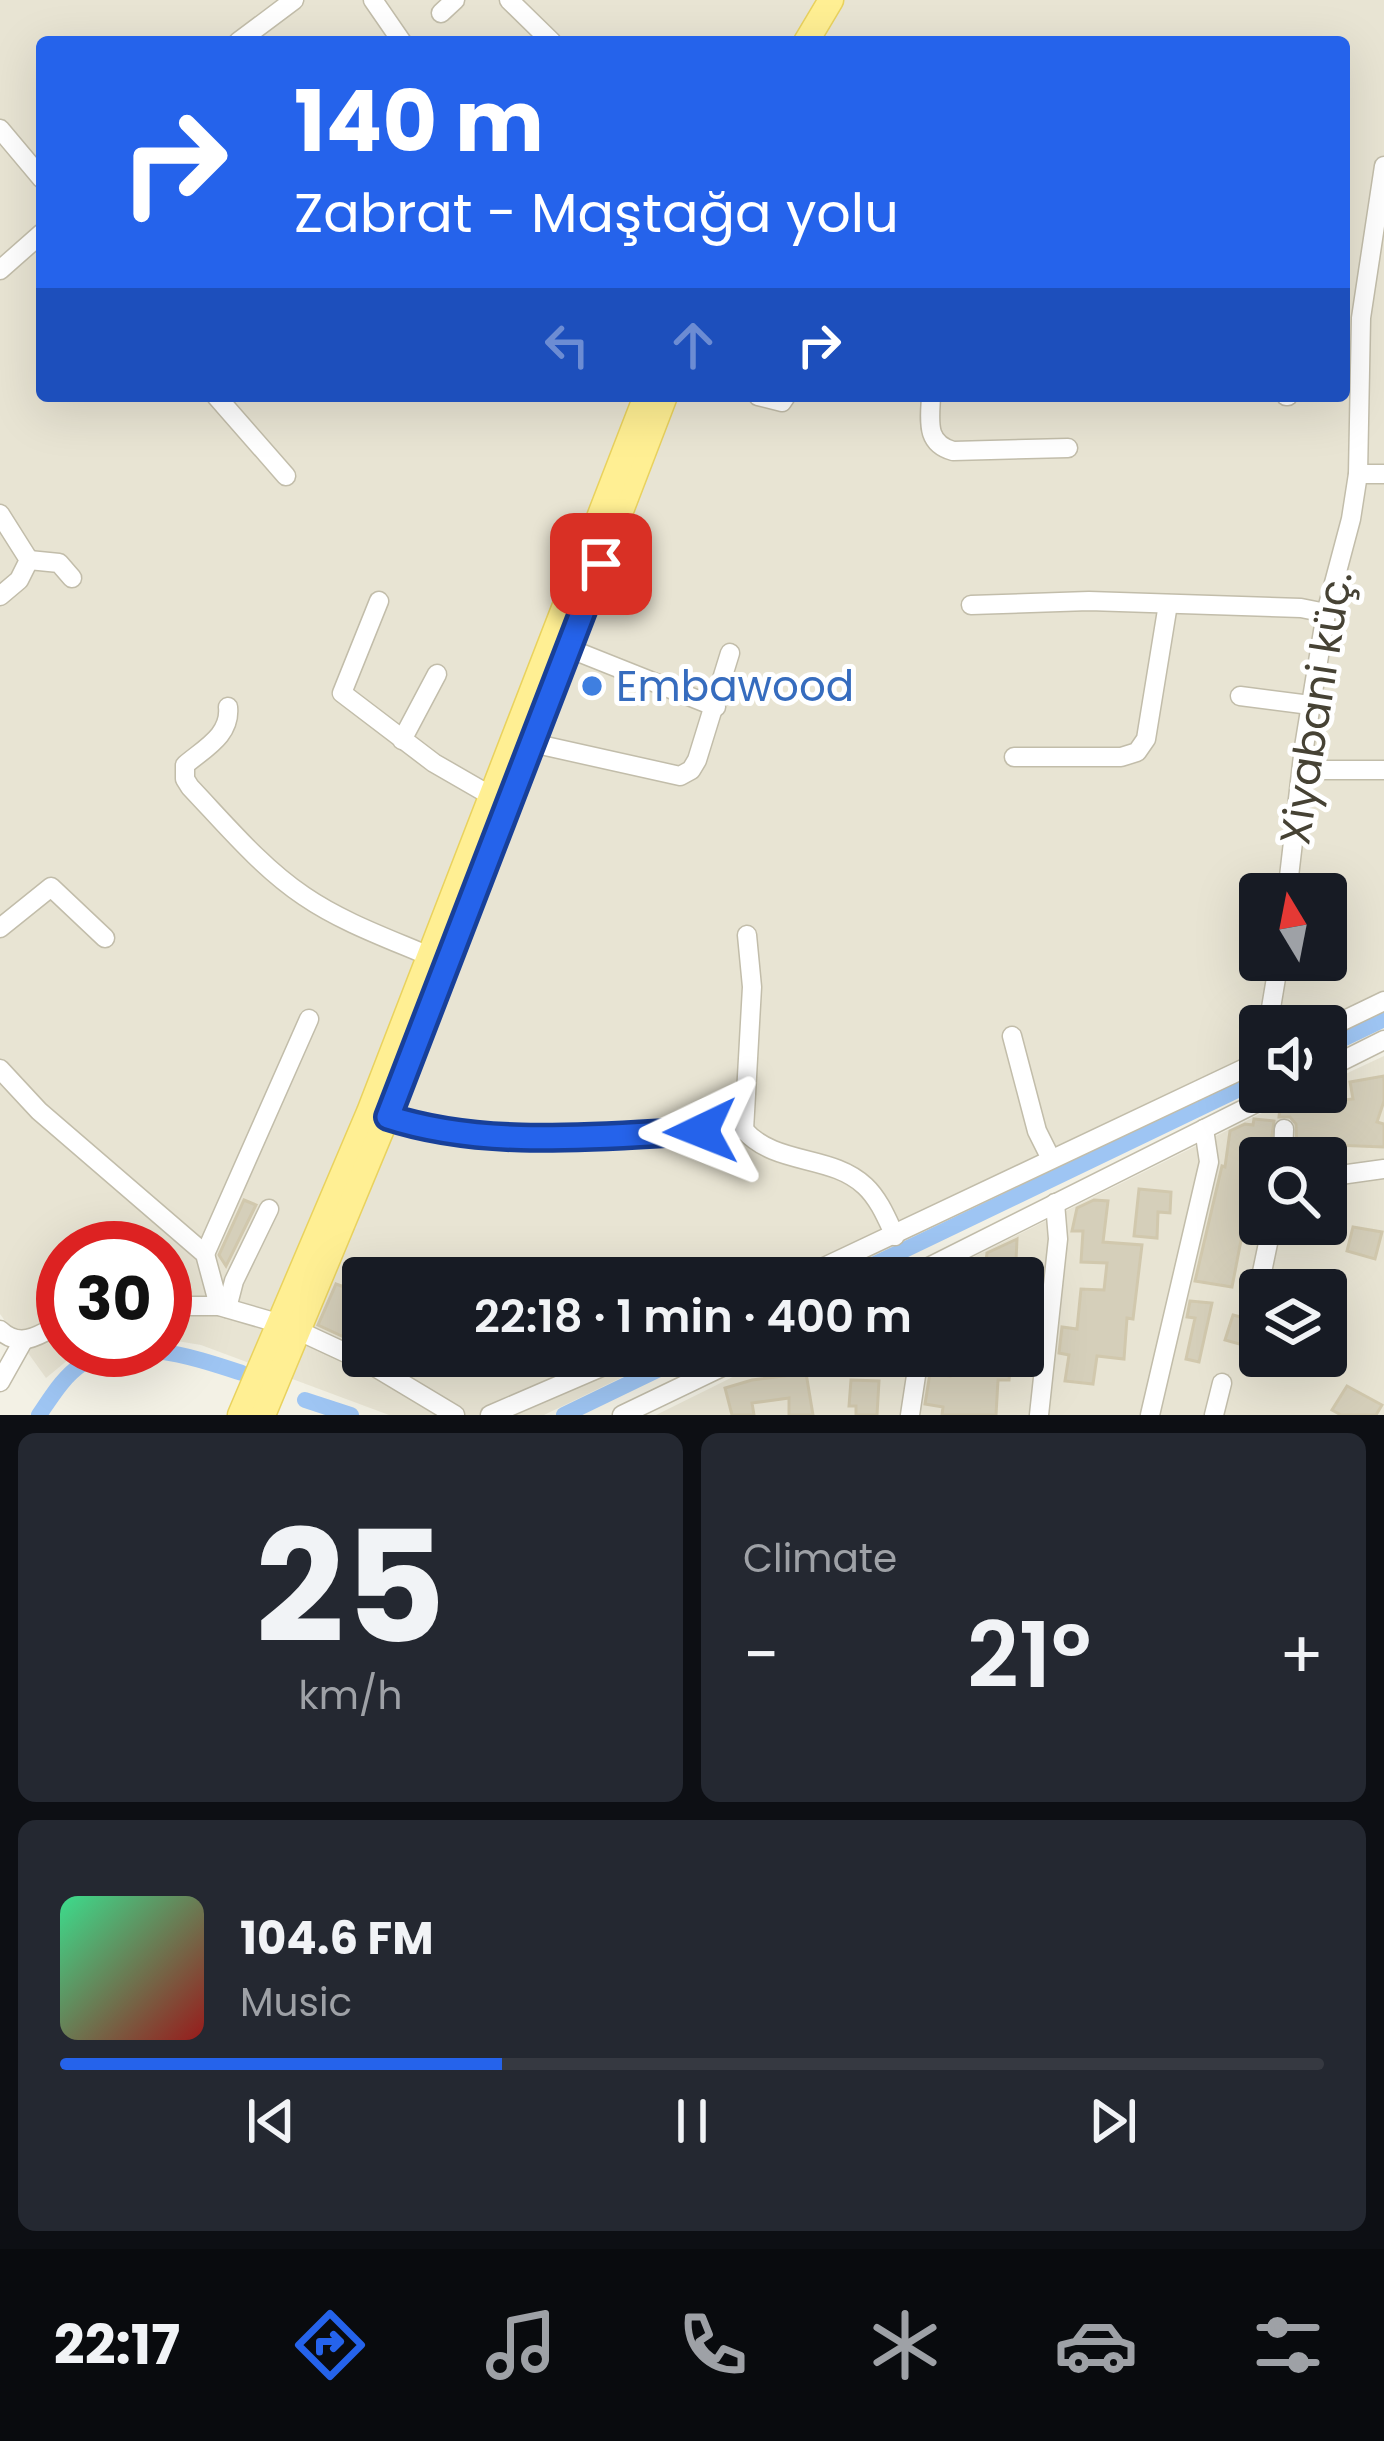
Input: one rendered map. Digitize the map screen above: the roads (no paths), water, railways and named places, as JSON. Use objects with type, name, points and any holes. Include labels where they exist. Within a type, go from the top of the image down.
[{"type":"main road","points":[[810,36],[831,0]]},
{"type":"main road","points":[[828,36],[849,0]]},
{"type":"main road","points":[[264,1415],[290,1327],[644,402]]},
{"type":"main road","points":[[240,1415],[290,1327],[388,1117],[663,402]]},
{"type":"street","points":[[246,36],[294,0]]},
{"type":"street","points":[[373,0],[398,36]]},
{"type":"street","points":[[509,0],[546,36]]},
{"type":"street","points":[[0,129],[36,171]]},
{"type":"street","name":"Xiyabani küç.","points":[[1290,873],[1325,614],[1358,474],[1352,389],[1384,166]]},
{"type":"street","points":[[0,269],[36,237]]},
{"type":"street","points":[[221,402],[286,476]]},
{"type":"street","points":[[932,402],[932,438],[939,447],[953,451],[1068,448]]},
{"type":"street","points":[[1358,474],[1384,474]]},
{"type":"street","points":[[0,514],[28,560]]},
{"type":"street","points":[[28,560],[59,563],[72,578]]},
{"type":"street","points":[[0,596],[19,580],[28,560]]},
{"type":"street","points":[[379,601],[342,693],[402,740],[493,797]]},
{"type":"street","points":[[1014,757],[1121,758],[1137,752],[1146,739],[1168,604]]},
{"type":"street","points":[[971,605],[1168,604],[1300,608],[1325,614]]},
{"type":"street","points":[[568,648],[716,707]]},
{"type":"street","points":[[532,743],[680,776],[697,760],[730,653]]},
{"type":"street","points":[[402,740],[437,674]]},
{"type":"street","points":[[1240,696],[1310,705]]},
{"type":"street","points":[[228,707],[230,721],[225,730],[185,765],[190,787],[301,894],[330,912],[430,956]]},
{"type":"street","points":[[1302,770],[1384,770]]},
{"type":"street","points":[[0,928],[51,887],[105,938]]},
{"type":"street","points":[[747,935],[752,987],[744,1130],[772,1152],[844,1173],[864,1184],[895,1236]]},
{"type":"street","points":[[1347,1018],[1384,1000]]},
{"type":"street","points":[[205,1254],[309,1019]]},
{"type":"street","points":[[1012,1036],[1037,1130],[1051,1159]]},
{"type":"street","points":[[1347,1058],[1384,1040]]},
{"type":"street","points":[[0,1069],[39,1112],[205,1254],[223,1307]]},
{"type":"street","points":[[848,1257],[1239,1071]]},
{"type":"street","points":[[952,1257],[1239,1112]]},
{"type":"street","points":[[388,1117],[430,1128],[518,1136],[744,1130]]},
{"type":"street","points":[[1150,1415],[1209,1162],[1204,1129]]},
{"type":"street","points":[[1284,1129],[1284,1137]]},
{"type":"street","points":[[1347,1174],[1384,1169]]},
{"type":"street","points":[[1039,1415],[1058,1239],[1055,1203]]},
{"type":"street","points":[[223,1307],[269,1209]]},
{"type":"street","points":[[192,1306],[223,1307],[290,1327],[370,1364],[455,1415]]},
{"type":"street","points":[[0,1330],[23,1342]]},
{"type":"street","points":[[0,1382],[23,1342],[36,1336]]},
{"type":"street","points":[[490,1415],[515,1411],[584,1377]]},
{"type":"street","points":[[622,1415],[701,1377]]},
{"type":"street","points":[[910,1415],[916,1377]]},
{"type":"street","points":[[1214,1415],[1222,1383]]},
{"type":"waterway","points":[[1347,1037],[1384,1019]]},
{"type":"waterway","points":[[890,1257],[1239,1089]]},
{"type":"waterway","points":[[39,1415],[75,1369],[100,1355],[162,1352],[242,1373]]},
{"type":"waterway","points":[[564,1415],[643,1377]]},
{"type":"waterway","points":[[305,1400],[351,1415]]},
{"type":"place","name":"Embawood","points":[[592,686]]}]
